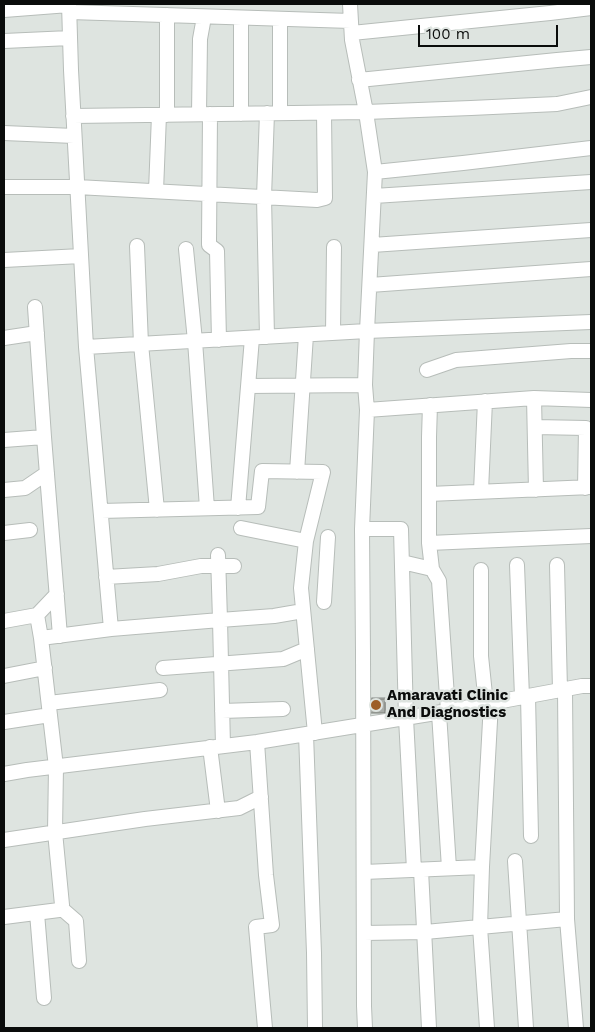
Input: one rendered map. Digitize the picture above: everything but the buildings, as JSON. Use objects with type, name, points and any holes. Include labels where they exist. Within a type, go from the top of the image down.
[{"type":"street","points":[[350,4],[351,27],[359,80],[376,172],[367,331],[367,410],[362,529],[365,1028]]},
{"type":"street","points":[[4,10],[69,7],[167,15],[280,19],[351,27],[550,13],[591,8]]},
{"type":"street","points":[[69,7],[86,347],[111,629]]},
{"type":"street","points":[[156,191],[163,115],[167,15]]},
{"type":"street","points":[[204,16],[200,39],[210,194],[209,245],[217,251],[218,340]]},
{"type":"street","points":[[241,18],[241,114]]},
{"type":"street","points":[[267,337],[264,197],[280,19]]},
{"type":"street","points":[[4,41],[70,38]]},
{"type":"street","points":[[359,80],[591,57]]},
{"type":"street","points":[[73,116],[366,112],[557,104],[591,97]]},
{"type":"street","points":[[4,187],[77,187],[317,200],[324,198],[324,113]]},
{"type":"street","points":[[4,133],[74,136]]},
{"type":"street","points":[[376,172],[463,164],[591,148]]},
{"type":"street","points":[[374,196],[591,182]]},
{"type":"street","points":[[372,245],[591,230]]},
{"type":"street","points":[[137,246],[141,344],[157,510]]},
{"type":"street","points":[[333,333],[334,247]]},
{"type":"street","points":[[186,249],[195,341],[207,508]]},
{"type":"street","points":[[4,260],[80,256]]},
{"type":"street","points":[[370,285],[591,269]]},
{"type":"street","points":[[35,307],[60,636]]},
{"type":"street","points":[[86,347],[367,331],[591,322]]},
{"type":"street","points":[[4,338],[37,333]]},
{"type":"street","points":[[297,472],[306,335]]},
{"type":"street","points":[[238,508],[252,338]]},
{"type":"street","points":[[427,370],[456,360],[571,351],[591,352]]},
{"type":"street","points":[[248,386],[366,385]]},
{"type":"street","points":[[367,410],[534,398],[591,400]]},
{"type":"street","points":[[534,398],[536,490]]},
{"type":"street","points":[[481,492],[485,401]]},
{"type":"street","points":[[430,405],[429,543],[432,569],[439,581],[448,868]]},
{"type":"street","points":[[429,494],[588,488],[586,428],[535,427]]},
{"type":"street","points":[[4,440],[44,437]]},
{"type":"street","points":[[101,511],[258,507],[262,470],[323,472],[306,541],[301,588],[307,649],[310,734],[316,1028]]},
{"type":"street","points":[[4,490],[25,488],[47,473]]},
{"type":"street","points":[[241,528],[306,541]]},
{"type":"street","points":[[362,529],[401,529],[406,718],[425,932],[430,1028]]},
{"type":"street","points":[[4,533],[30,530]]},
{"type":"street","points":[[429,543],[591,536]]},
{"type":"street","points":[[324,602],[328,537]]},
{"type":"street","points":[[106,577],[158,574],[201,566],[218,560],[234,566]]},
{"type":"street","points":[[218,560],[222,711],[216,746],[218,811]]},
{"type":"street","points":[[402,562],[432,569]]},
{"type":"street","points":[[304,564],[326,567]]},
{"type":"street","points":[[517,565],[531,836]]},
{"type":"street","points":[[557,565],[563,690],[567,919],[576,1028]]},
{"type":"street","points":[[481,570],[481,656],[488,704],[480,927],[487,1028]]},
{"type":"street","points":[[4,622],[37,615],[57,594]]},
{"type":"street","points":[[41,638],[111,629],[274,616],[303,610]]},
{"type":"street","points":[[37,615],[56,767],[55,832],[61,908]]},
{"type":"street","points":[[163,668],[283,659],[307,649]]},
{"type":"street","points":[[4,676],[44,668]]},
{"type":"street","points":[[4,774],[257,742],[591,686]]},
{"type":"street","points":[[4,722],[49,709],[160,690]]},
{"type":"street","points":[[222,711],[283,709]]},
{"type":"street","points":[[257,742],[266,875],[272,925],[256,927],[265,1028]]},
{"type":"street","points":[[4,840],[145,819],[239,808],[261,797]]},
{"type":"street","points":[[515,861],[526,1028]]},
{"type":"street","points":[[364,872],[482,867]]},
{"type":"street","points":[[4,917],[59,910],[61,908]]},
{"type":"street","points":[[61,908],[76,921],[79,961]]},
{"type":"street","points":[[37,913],[44,998]]},
{"type":"street","points":[[364,933],[425,932],[567,919]]},
{"type":"place","name":"Amaravati Clinic And Diagnostics","points":[[376,705]]}]
